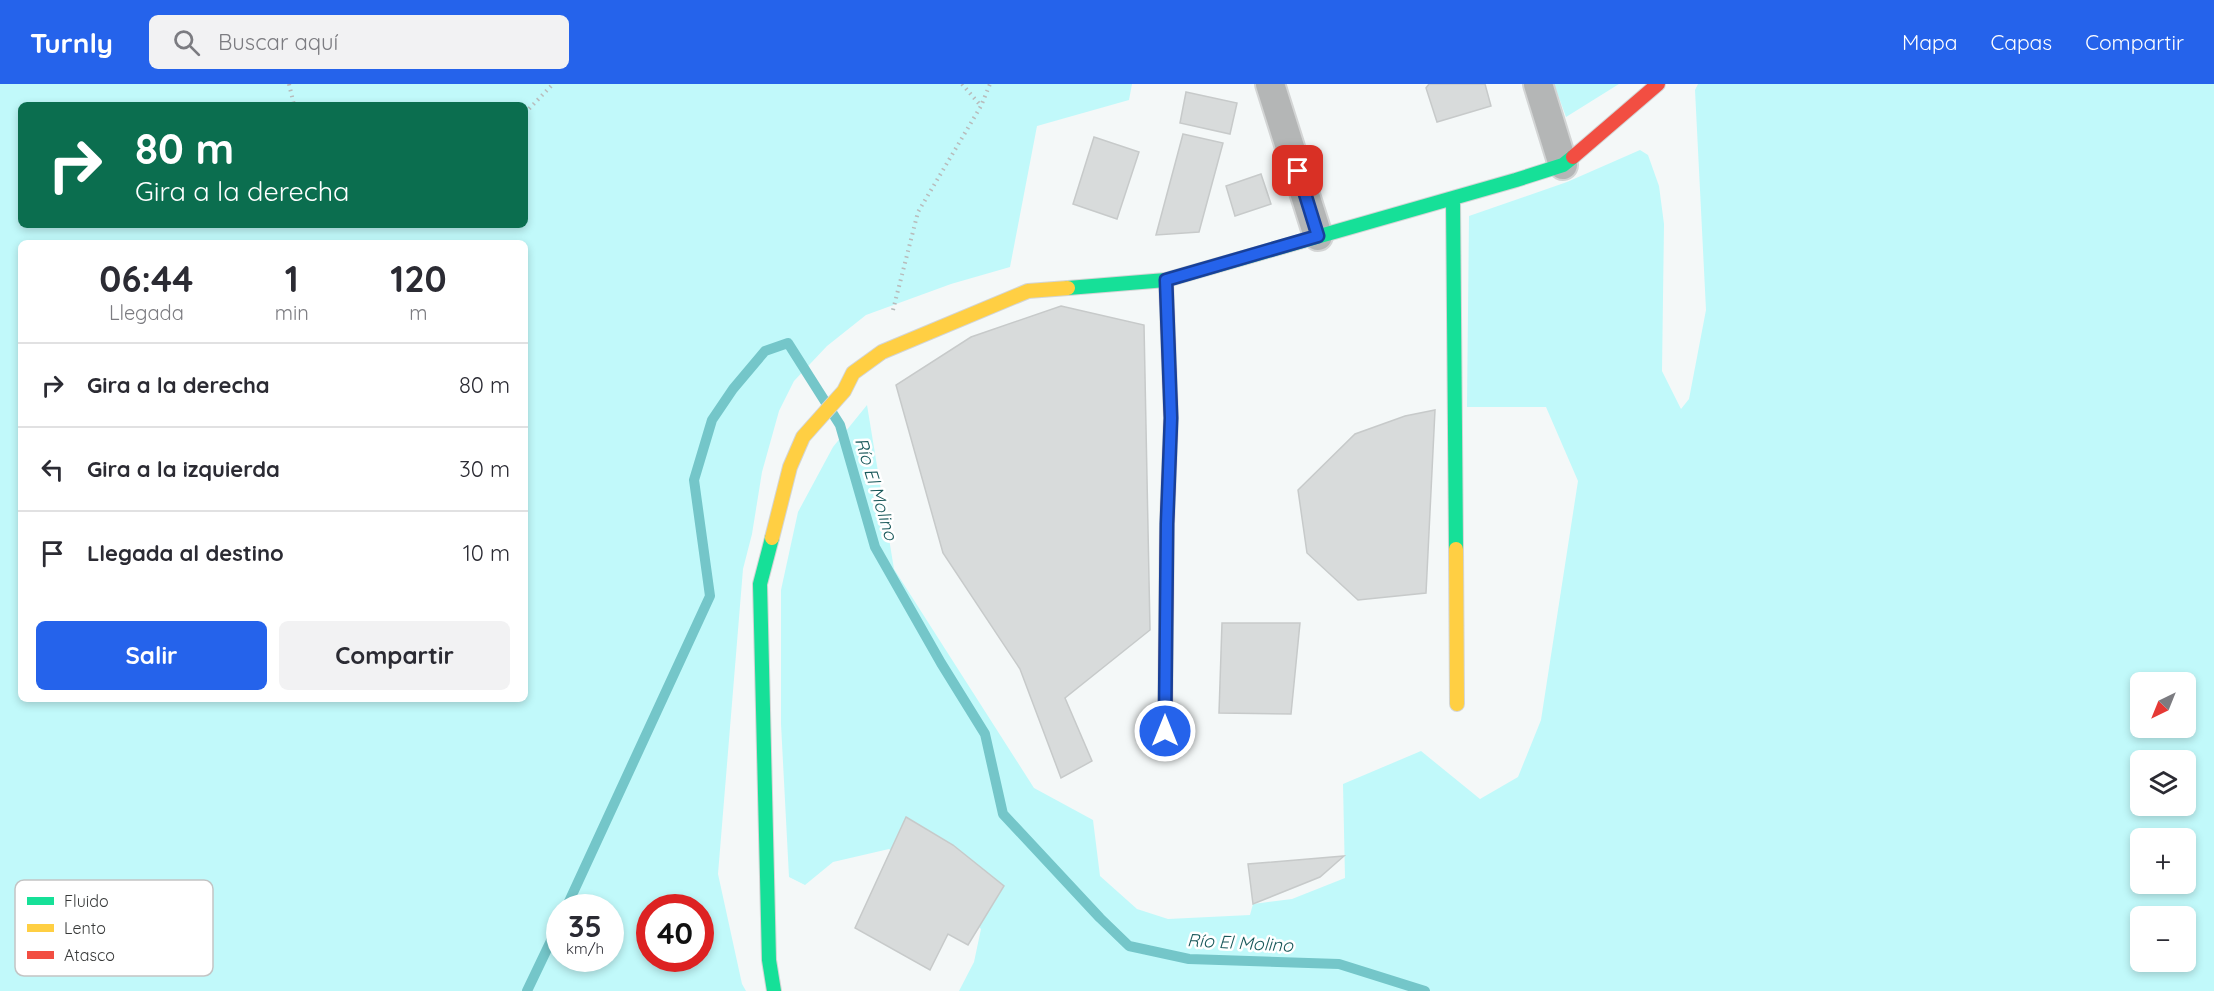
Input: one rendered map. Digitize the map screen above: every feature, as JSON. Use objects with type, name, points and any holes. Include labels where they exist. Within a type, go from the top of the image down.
[{"type":"street","points":[[1270,84],[1318,236]]},
{"type":"street","points":[[1538,84],[1563,165]]},
{"type":"street","points":[[774,991],[769,960],[760,584],[790,467],[803,437],[844,391],[853,373],[882,352],[1028,291],[1166,280],[1563,165],[1658,84]]},
{"type":"street","points":[[1453,198],[1457,704]]},
{"type":"street","points":[[1165,731],[1167,524],[1171,418],[1166,280]]},
{"type":"path","points":[[290,84],[293,102]]},
{"type":"path","points":[[528,110],[553,84]]},
{"type":"path","points":[[962,84],[981,106]]},
{"type":"path","points":[[882,352],[918,212],[981,106],[990,84]]},
{"type":"shaded area","points":[[0,84],[1132,84],[1129,100],[1037,126],[1010,267],[951,284],[866,315],[827,346],[794,381],[779,411],[762,472],[752,534],[743,569],[718,874],[742,984],[746,991],[0,991]]},
{"type":"shaded area","points":[[1554,84],[1619,84],[1566,117]]},
{"type":"shaded area","points":[[1698,84],[2214,84],[2214,991],[959,991],[974,962],[981,929],[930,877],[889,849],[833,862],[805,885],[789,877],[781,724],[781,590],[798,512],[833,447],[867,405],[894,569],[1034,788],[1093,820],[1100,876],[1137,909],[1168,919],[1250,915],[1253,904],[1292,899],[1345,878],[1343,784],[1421,751],[1480,799],[1518,777],[1541,720],[1578,481],[1546,407],[1467,407],[1469,216],[1567,182],[1640,150],[1648,155],[1659,186],[1664,224],[1662,371],[1681,409],[1689,399],[1706,310],[1695,90]]},
{"type":"building","points":[[1429,84],[1485,84],[1491,106],[1437,122],[1426,88]]},
{"type":"building","points":[[1186,92],[1237,103],[1230,134],[1180,123]]},
{"type":"building","points":[[1183,134],[1223,143],[1199,232],[1156,235]]},
{"type":"building","points":[[1094,137],[1139,152],[1117,219],[1073,204]]},
{"type":"building","points":[[1261,174],[1271,204],[1235,216],[1226,186]]},
{"type":"building","points":[[1061,306],[1144,325],[1150,630],[1065,698],[1092,761],[1061,778],[1020,669],[943,553],[896,385],[971,337]]},
{"type":"building","points":[[1435,410],[1426,593],[1358,600],[1307,553],[1298,490],[1355,434],[1405,416]]},
{"type":"building","points":[[1222,623],[1300,623],[1291,714],[1219,713]]},
{"type":"building","points":[[906,817],[953,845],[1004,886],[968,945],[948,934],[930,970],[855,928]]},
{"type":"building","points":[[1344,856],[1320,877],[1253,904],[1248,864]]},
{"type":"waterway","name":"Río El Molino","points":[[572,894],[710,596],[694,480],[712,420],[733,389],[765,351],[788,343],[840,425],[875,547],[941,663],[985,734],[1003,814],[1100,918],[1129,946],[1189,959],[1339,964],[1425,991]]},
{"type":"waterway","name":"Río El Molino","points":[[527,991],[546,951]]},
{"type":"traffic: fast","points":[[1068,288],[1166,280],[1516,180],[1563,165],[1573,157]]},
{"type":"traffic: fast","points":[[1453,198],[1456,549]]},
{"type":"traffic: fast","points":[[772,538],[760,584],[769,960],[774,991]]},
{"type":"traffic: slow","points":[[772,538],[790,467],[803,437],[844,391],[853,373],[882,352],[1028,291],[1068,288]]},
{"type":"traffic: slow","points":[[1456,549],[1457,704]]},
{"type":"traffic: jam","points":[[1573,157],[1658,84]]},
{"type":"traffic: jam","points":[[1165,731],[1167,524],[1171,418],[1166,280]]},
{"type":"route","points":[[1165,731],[1167,524],[1171,418],[1166,280],[1318,236],[1298,171]]}]
